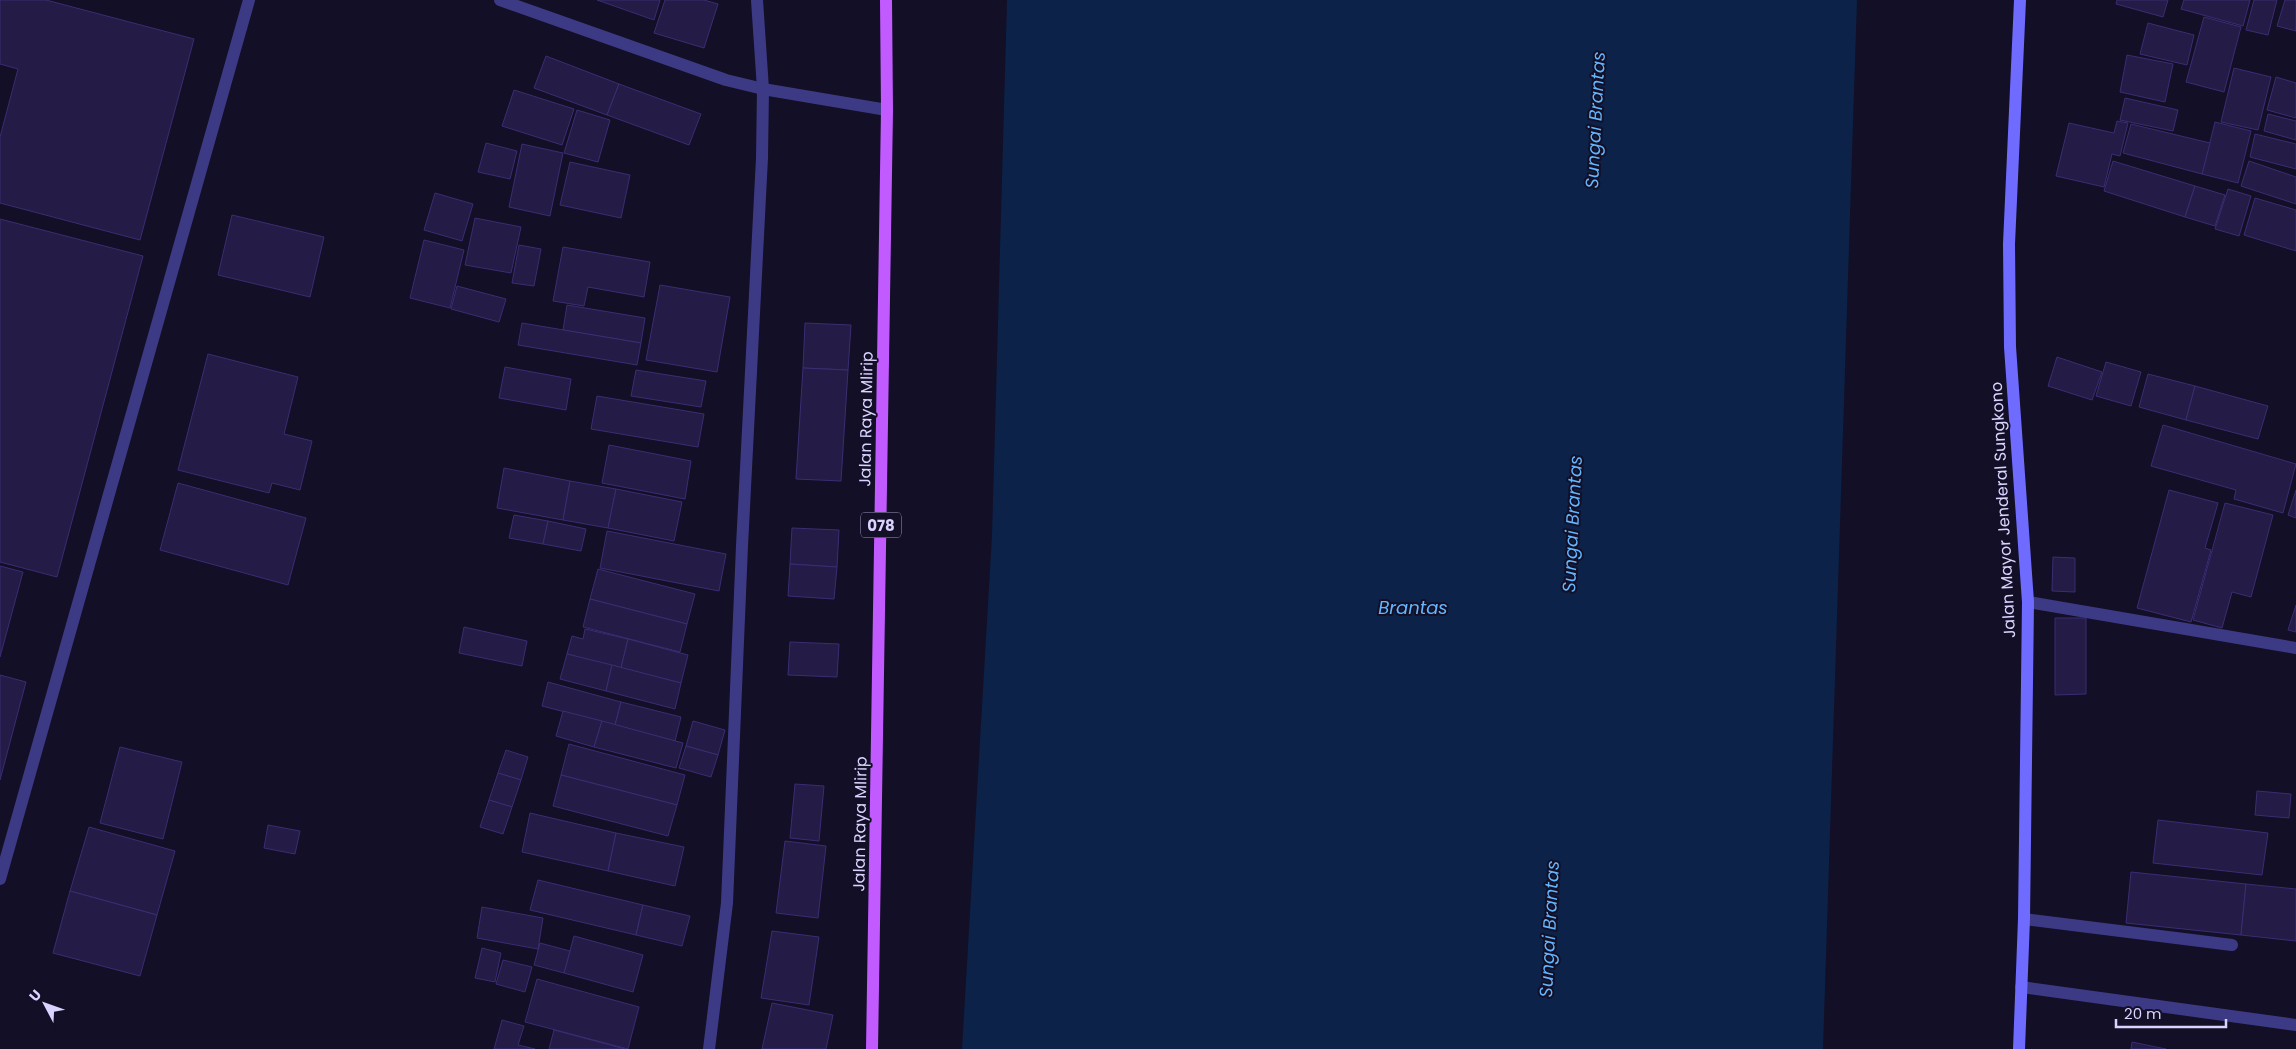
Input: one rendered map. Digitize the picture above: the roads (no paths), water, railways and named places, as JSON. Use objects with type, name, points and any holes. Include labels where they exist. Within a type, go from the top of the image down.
[{"type":"main road","name":"Jalan Raya Mlirip","points":[[872,1049],[887,110],[886,0]]},
{"type":"main road","name":"Jalan Mayor Jenderal Sungkono","points":[[2019,1049],[2024,919],[2028,602],[2010,347],[2009,244],[2020,0]]},
{"type":"street","points":[[0,879],[250,0]]},
{"type":"street","points":[[500,0],[726,80],[763,89],[887,110]]},
{"type":"street","points":[[709,1049],[727,903],[741,556],[762,158],[763,89],[757,0]]},
{"type":"street","points":[[2028,602],[2296,648]]},
{"type":"street","points":[[2024,919],[2232,944]]},
{"type":"street","points":[[2021,987],[2296,1025]]},
{"type":"water","name":"Brantas","points":[[1007,0],[1857,0],[1823,1049],[962,1049],[992,535]]},
{"type":"water label","name":"Sungai Brantas","points":[[1595,120]]},
{"type":"water label","name":"Sungai Brantas","points":[[1572,524]]},
{"type":"water label","name":"Sungai Brantas","points":[[1549,929]]}]
